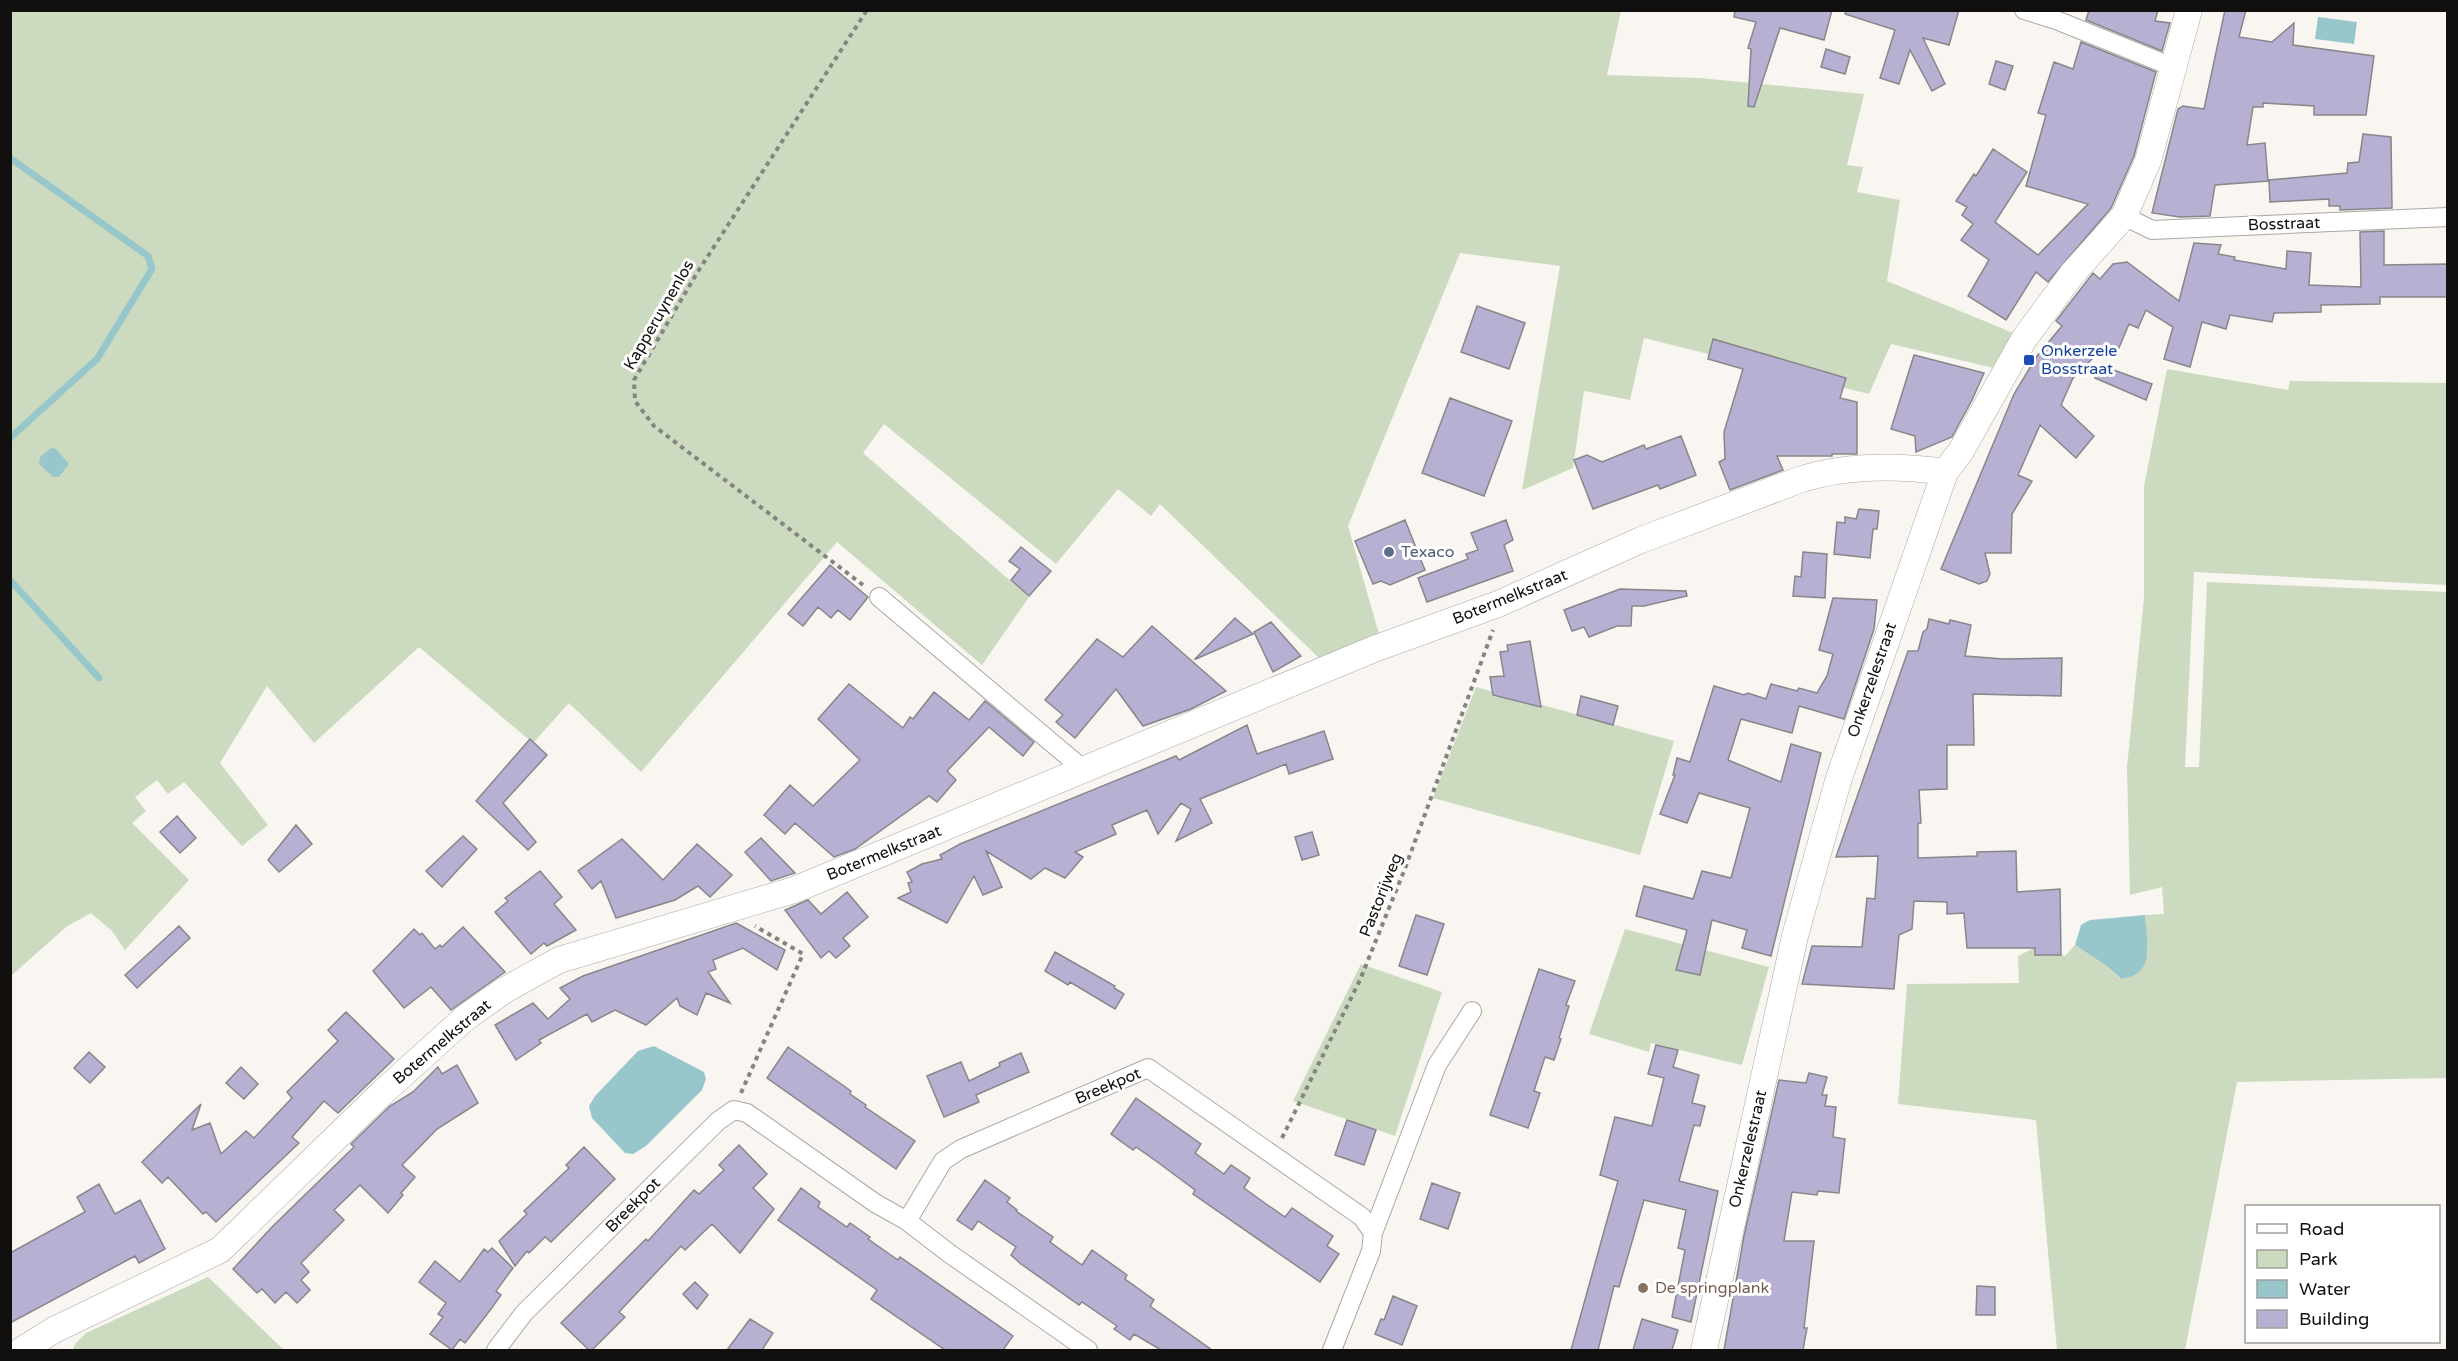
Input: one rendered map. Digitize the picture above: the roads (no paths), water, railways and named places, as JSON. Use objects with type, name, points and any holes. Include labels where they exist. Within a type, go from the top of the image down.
[{"type":"street","points":[[2024,10],[2056,20],[2174,67]]},
{"type":"street","name":"Onkerzelestraat","points":[[1704,1350],[1795,936],[1811,874],[1838,781],[1945,472],[1961,451],[2024,339],[2072,274],[2124,216],[2148,161],[2189,10]]},
{"type":"street","name":"Bosstraat","points":[[2124,216],[2152,230],[2448,217]]},
{"type":"street","name":"Botermelkstraat","points":[[25,1350],[54,1330],[220,1250],[382,1093],[465,1018],[505,990],[559,960],[794,890],[1374,649],[1498,604],[1641,540],[1799,480],[1822,472],[1867,467],[1945,472]]},
{"type":"street","points":[[879,597],[1084,770]]},
{"type":"street","points":[[1332,1350],[1371,1251],[1373,1233],[1437,1065],[1472,1011]]},
{"type":"street","name":"Breekpot","points":[[496,1350],[524,1313],[718,1121],[734,1110],[747,1113],[875,1203],[907,1221],[943,1161],[961,1149],[1148,1068],[1362,1217],[1373,1233]]},
{"type":"street","points":[[907,1221],[950,1254],[1088,1350]]},
{"type":"water","points":[[2318,17],[2357,22],[2354,44],[2315,39]]},
{"type":"water","points":[[51,448],[56,449],[69,464],[59,477],[53,477],[39,464],[40,457]]},
{"type":"water","points":[[2145,915],[2147,956],[2140,971],[2132,976],[2121,979],[2108,967],[2075,945],[2081,925],[2090,920]]},
{"type":"water","points":[[654,1046],[704,1072],[706,1079],[702,1090],[646,1146],[633,1154],[625,1153],[592,1118],[589,1106],[595,1096],[638,1051]]},
{"type":"waterway","points":[[10,158],[148,256],[152,269],[97,359],[10,438]]},
{"type":"waterway","points":[[10,580],[99,678]]},
{"type":"place","name":"Onkerzele Bosstraat","points":[[2029,360]]},
{"type":"place","name":"Texaco","points":[[1389,552]]},
{"type":"place","name":"De springplank","points":[[1643,1288]]}]
